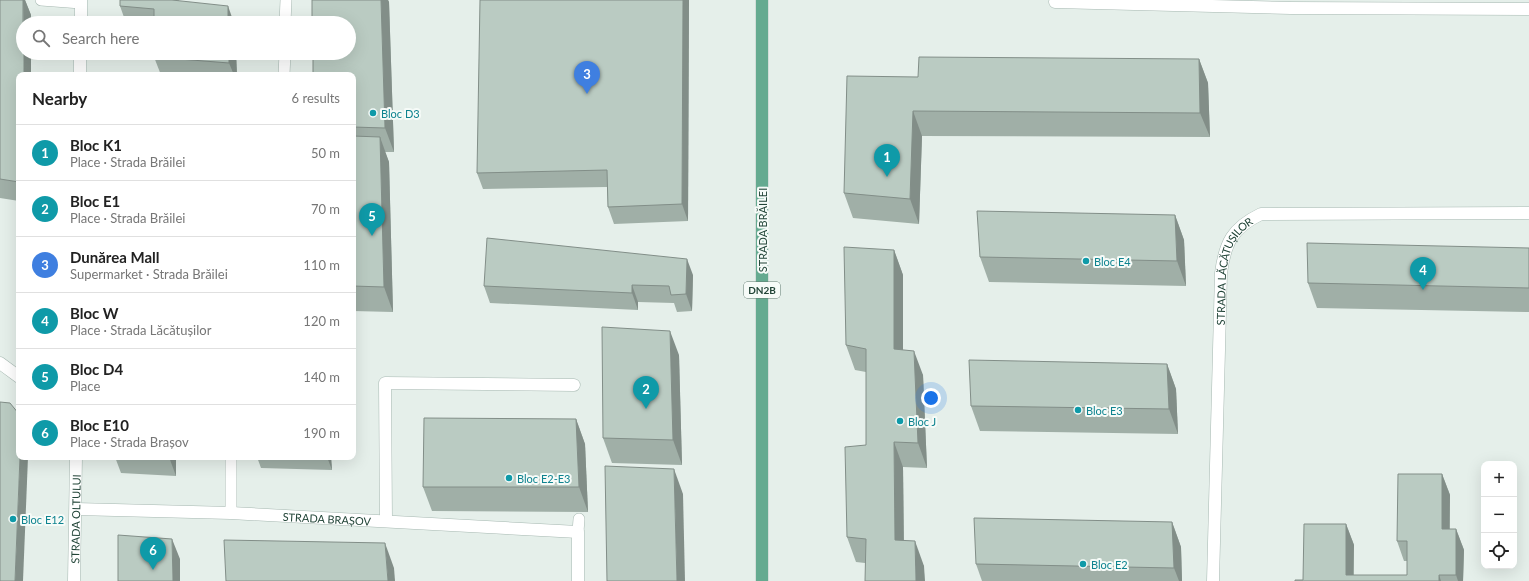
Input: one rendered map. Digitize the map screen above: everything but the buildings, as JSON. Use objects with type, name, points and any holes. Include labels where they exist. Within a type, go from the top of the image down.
[{"type":"main road","name":"STRADA BRĂILEI","points":[[762,0],[762,581]]},
{"type":"street","points":[[81,2],[81,16]]},
{"type":"street","points":[[1055,2],[1291,8],[1529,9]]},
{"type":"street","points":[[80,60],[80,72]]},
{"type":"street","name":"STRADA LĂCĂTUȘILOR","points":[[1213,581],[1220,273],[1224,252],[1234,234],[1247,221],[1261,214],[1529,213]]},
{"type":"street","points":[[0,363],[16,375]]},
{"type":"street","points":[[386,522],[385,383],[574,385]]},
{"type":"street","name":"STRADA OLTULUI","points":[[74,581],[76,460]]},
{"type":"street","name":"STRADA BRAȘOV","points":[[76,509],[231,513],[578,532]]},
{"type":"street","points":[[578,532],[578,581]]},
{"type":"lane","points":[[41,0],[81,2]]},
{"type":"lane","points":[[285,16],[286,0]]},
{"type":"lane","points":[[284,72],[285,60]]},
{"type":"lane","points":[[231,460],[231,513]]},
{"type":"lane","points":[[578,532],[579,520]]},
{"type":"place","name":"Dunărea Mall","points":[[587,94]]},
{"type":"place","name":"Bloc D3","points":[[373,113]]},
{"type":"place","name":"Bloc K1","points":[[887,177]]},
{"type":"place","name":"Bloc D4","points":[[372,236]]},
{"type":"place","name":"Bloc E4","points":[[1086,261]]},
{"type":"place","name":"Bloc W","points":[[1423,290]]},
{"type":"place","name":"Bloc E1","points":[[646,409]]},
{"type":"place","name":"Bloc E3","points":[[1078,410]]},
{"type":"place","name":"Bloc J","points":[[900,421]]},
{"type":"place","name":"Bloc E2-E3","points":[[509,478]]},
{"type":"place","name":"Bloc E12","points":[[13,519]]},
{"type":"place","name":"Bloc E2","points":[[1083,564]]},
{"type":"place","name":"Bloc E10","points":[[153,570]]}]
